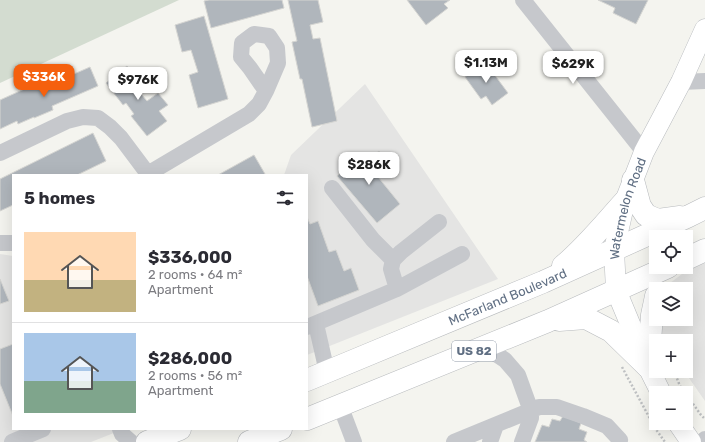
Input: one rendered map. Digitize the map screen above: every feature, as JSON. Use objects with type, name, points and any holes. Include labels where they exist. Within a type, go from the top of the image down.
[{"type":"highway","points":[[633,180],[640,206],[646,215],[658,220],[697,212]]},
{"type":"highway","points":[[543,282],[572,259],[625,201]]},
{"type":"highway","name":"McFarland Boulevard","points":[[308,380],[543,282],[697,212]]},
{"type":"highway","points":[[693,256],[705,250]]},
{"type":"highway","name":"US 82","points":[[308,419],[548,321],[652,274]]},
{"type":"highway","points":[[663,282],[670,274]]},
{"type":"highway","points":[[548,321],[586,318],[611,331],[648,367]]},
{"type":"highway","points":[[648,367],[651,326]]},
{"type":"highway","points":[[147,442],[177,430]]},
{"type":"highway","points":[[168,442],[186,430]]},
{"type":"highway","points":[[249,442],[279,430]]},
{"type":"main road","name":"Watermelon Road","points":[[657,386],[616,290],[614,250],[625,201],[644,152],[681,82],[705,29]]},
{"type":"main road","points":[[683,430],[691,442]]},
{"type":"street","points":[[523,0],[644,152]]},
{"type":"street","points":[[681,82],[705,81]]},
{"type":"street","points":[[0,153],[67,121],[83,116],[98,118],[110,127],[147,174],[249,114],[259,104],[266,91]]},
{"type":"street","points":[[332,188],[373,240],[393,260]]},
{"type":"street","points":[[398,289],[391,269],[393,260],[439,222]]},
{"type":"street","points":[[0,243],[12,243]]},
{"type":"street","points":[[327,372],[311,326],[398,289],[462,254]]},
{"type":"street","points":[[484,346],[505,360],[518,375],[531,411],[531,418],[522,442]]},
{"type":"street","points":[[340,405],[354,442]]},
{"type":"street","points":[[454,442],[539,407],[557,407],[607,426],[620,441]]},
{"type":"street","points":[[490,442],[496,425]]},
{"type":"street","points":[[12,442],[41,430]]},
{"type":"street","points":[[120,430],[122,434],[131,442]]},
{"type":"street","points":[[136,430],[136,442]]},
{"type":"path","points":[[620,362],[655,428],[665,442]]},
{"type":"path","points":[[693,404],[701,416],[705,419]]},
{"type":"shaded area","points":[[0,0],[179,0],[0,83]]},
{"type":"shaded area","points":[[365,84],[498,279],[308,355],[308,174],[284,174],[291,155]]},
{"type":"shaded area","points":[[0,254],[12,256],[12,430],[121,430],[91,442],[0,442]]},
{"type":"shaded area","points":[[705,262],[705,401],[689,378],[693,378],[693,334],[659,334],[660,326],[693,326],[693,282],[671,282],[682,274],[693,274],[693,268]]},
{"type":"building","points":[[282,0],[284,8],[211,28],[204,1]]},
{"type":"building","points":[[288,0],[318,0],[323,22],[310,25],[313,39],[320,38],[337,121],[312,127],[302,79],[300,79],[292,42],[297,41]]},
{"type":"building","points":[[407,0],[450,0],[444,4],[448,8],[426,25]]},
{"type":"building","points":[[598,0],[648,0],[636,24],[613,13],[615,8]]},
{"type":"building","points":[[204,16],[228,99],[198,108],[189,75],[198,72],[191,50],[182,52],[175,25]]},
{"type":"building","points":[[485,62],[508,93],[492,105],[486,96],[481,99],[465,77]]},
{"type":"building","points":[[127,66],[146,90],[141,94],[147,101],[158,93],[168,105],[159,111],[167,121],[147,136],[131,116],[134,114],[126,103],[123,105],[106,83]]},
{"type":"building","points":[[90,67],[98,86],[52,106],[53,110],[18,124],[17,121],[0,129],[0,100],[40,82],[42,88]]},
{"type":"building","points":[[93,133],[106,161],[79,174],[12,174],[12,205],[0,211],[0,179]]},
{"type":"building","points":[[379,151],[388,160],[374,172],[400,204],[377,223],[337,176],[362,155],[367,161]]},
{"type":"building","points":[[254,155],[265,174],[220,174]]},
{"type":"building","points":[[308,219],[310,224],[318,221],[329,252],[336,250],[344,271],[351,268],[359,290],[318,306],[308,279]]},
{"type":"building","points":[[0,279],[9,301],[0,304]]},
{"type":"building","points":[[12,344],[12,414],[0,384],[0,349]]},
{"type":"building","points":[[563,416],[581,423],[579,429],[587,432],[584,440],[587,442],[535,442],[542,425],[549,427],[552,419],[560,421]]}]
